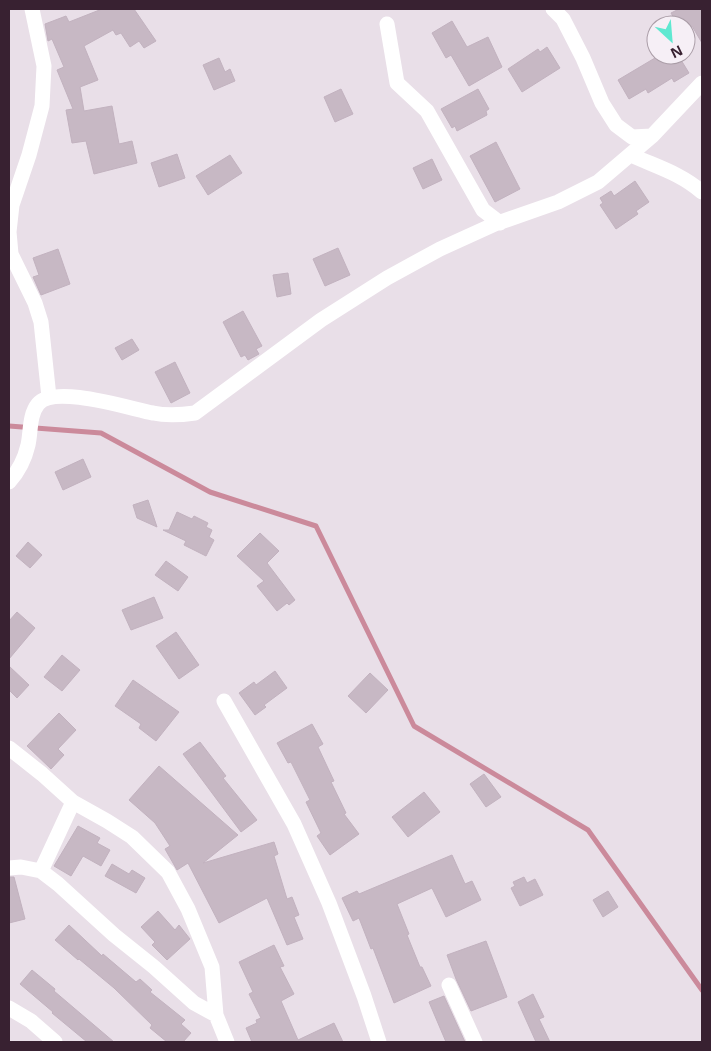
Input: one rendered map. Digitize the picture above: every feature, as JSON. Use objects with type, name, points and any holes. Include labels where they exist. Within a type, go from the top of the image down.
[{"type":"street","points":[[32,9],[44,66],[42,106],[30,155],[12,206],[9,232],[12,254],[35,303],[41,322],[50,397]]},
{"type":"street","points":[[554,9],[563,19],[583,58],[602,103],[616,126],[632,138],[652,136]]},
{"type":"street","points":[[388,24],[396,83],[427,111],[483,210],[500,222]]},
{"type":"street","points":[[9,482],[20,464],[28,445],[31,421],[38,403],[50,397],[97,399],[155,414],[181,415],[195,413],[321,320],[387,278],[440,249],[500,222],[578,193],[598,182],[652,136],[702,82]]},
{"type":"street","points":[[630,155],[673,172],[702,192]]},
{"type":"street","points":[[224,701],[294,824],[336,922],[379,1042]]},
{"type":"street","points":[[9,748],[73,802],[107,820],[132,837],[168,872],[188,909],[212,967],[216,1015],[227,1042]]},
{"type":"street","points":[[41,871],[73,802]]},
{"type":"street","points":[[9,868],[21,867],[41,871],[194,1003],[216,1015]]},
{"type":"street","points":[[449,985],[475,1042]]},
{"type":"street","points":[[9,1008],[31,1021],[54,1042]]},
{"type":"building","points":[[102,9],[134,9],[156,41],[144,48],[139,41],[130,47],[121,33],[116,35],[113,30],[84,46],[98,80],[80,87],[84,111],[112,106],[119,144],[132,141],[137,163],[94,174],[86,141],[72,143],[66,110],[73,109],[57,70],[64,67],[52,39],[48,41],[45,24],[66,16],[69,22]]},
{"type":"building","points":[[679,9],[702,9],[702,43],[696,33],[696,15],[672,15],[671,13]]},
{"type":"building","points":[[452,21],[467,47],[488,37],[502,67],[469,86],[451,55],[446,58],[432,33]]},
{"type":"building","points":[[547,47],[560,68],[522,92],[508,69],[538,49],[540,52]]},
{"type":"building","points":[[219,58],[225,72],[230,69],[235,81],[214,90],[203,65]]},
{"type":"building","points":[[646,63],[646,65],[684,65],[689,73],[674,82],[672,78],[648,93],[646,89],[629,99],[618,80]]},
{"type":"building","points":[[341,89],[353,114],[335,122],[324,97]]},
{"type":"building","points":[[478,89],[489,109],[486,111],[487,115],[457,131],[455,126],[452,128],[441,109]]},
{"type":"building","points":[[496,142],[520,189],[495,202],[470,156]]},
{"type":"building","points":[[177,154],[185,178],[159,187],[151,163]]},
{"type":"building","points":[[230,155],[242,173],[208,195],[196,176]]},
{"type":"building","points":[[432,159],[442,180],[423,189],[413,168]]},
{"type":"building","points":[[635,181],[649,202],[636,211],[638,214],[616,229],[600,205],[603,203],[600,198],[611,191],[614,196]]},
{"type":"building","points":[[338,248],[350,275],[325,286],[313,259]]},
{"type":"building","points":[[58,249],[70,284],[41,295],[33,277],[39,275],[33,258]]},
{"type":"building","points":[[288,273],[291,294],[277,297],[273,275]]},
{"type":"building","points":[[243,311],[262,346],[256,349],[259,354],[248,360],[245,355],[241,357],[223,322]]},
{"type":"building","points":[[132,339],[139,350],[122,360],[115,348]]},
{"type":"building","points":[[175,362],[190,393],[171,403],[155,372]]},
{"type":"building","points":[[83,459],[91,477],[63,490],[55,472]]},
{"type":"building","points":[[148,500],[157,527],[137,518],[133,505]]},
{"type":"building","points":[[177,512],[192,519],[194,516],[208,523],[206,527],[212,530],[209,537],[214,540],[206,556],[184,545],[186,541],[163,530],[169,530]]},
{"type":"building","points":[[260,533],[279,551],[267,563],[295,600],[289,605],[287,603],[277,611],[257,586],[264,581],[237,556]]},
{"type":"building","points":[[28,542],[42,555],[30,568],[16,556]]},
{"type":"building","points":[[166,561],[188,577],[178,591],[155,575]]},
{"type":"building","points":[[154,597],[163,618],[131,630],[122,610]]},
{"type":"building","points":[[17,612],[35,628],[9,659],[9,621]]},
{"type":"building","points":[[176,632],[199,665],[179,679],[156,646]]},
{"type":"building","points":[[62,655],[80,670],[62,691],[44,677]]},
{"type":"building","points":[[9,666],[29,685],[17,698],[9,690]]},
{"type":"building","points":[[275,671],[287,688],[264,705],[266,707],[255,715],[239,693],[254,682],[256,685]]},
{"type":"building","points":[[370,673],[388,690],[366,713],[348,696]]},
{"type":"building","points":[[133,680],[179,712],[156,741],[139,728],[141,724],[115,706]]},
{"type":"building","points":[[59,713],[76,730],[58,749],[64,755],[51,769],[27,746]]},
{"type":"building","points":[[312,724],[323,744],[318,747],[334,781],[331,782],[346,813],[344,814],[359,834],[330,855],[317,836],[321,833],[306,802],[310,800],[291,762],[288,763],[277,743]]},
{"type":"building","points":[[200,742],[226,776],[223,778],[257,820],[241,832],[183,754]]},
{"type":"building","points":[[159,766],[238,835],[203,863],[274,842],[278,854],[274,856],[287,899],[292,897],[299,915],[294,917],[303,939],[287,945],[267,898],[219,923],[188,863],[177,870],[165,849],[170,846],[155,823],[129,800]]},
{"type":"building","points":[[484,774],[501,797],[486,807],[470,784]]},
{"type":"building","points":[[424,792],[440,812],[408,837],[392,817]]},
{"type":"building","points":[[78,826],[100,838],[97,843],[110,850],[101,866],[83,856],[71,876],[54,866]]},
{"type":"building","points":[[452,855],[465,884],[472,881],[481,900],[446,917],[432,888],[397,904],[420,967],[422,967],[431,986],[394,1003],[373,948],[371,949],[359,918],[353,921],[342,898],[357,891],[359,894]]},
{"type":"building","points":[[112,864],[129,874],[132,870],[145,878],[136,893],[105,876]]},
{"type":"building","points":[[9,877],[14,877],[25,919],[9,923]]},
{"type":"building","points":[[524,877],[527,883],[535,879],[543,895],[520,906],[511,888],[515,886],[513,882]]},
{"type":"building","points":[[608,891],[618,907],[603,917],[593,900]]},
{"type":"building","points":[[158,911],[175,930],[179,925],[190,939],[167,960],[152,945],[155,942],[141,927]]},
{"type":"building","points":[[69,925],[102,956],[103,954],[136,982],[140,979],[152,990],[150,992],[185,1020],[181,1024],[191,1033],[183,1042],[167,1042],[150,1028],[152,1025],[114,988],[55,940]]},
{"type":"building","points":[[486,941],[507,997],[471,1011],[447,955]]},
{"type":"building","points":[[274,945],[284,966],[280,967],[294,994],[281,1001],[298,1040],[334,1023],[343,1042],[252,1042],[246,1028],[257,1023],[256,1020],[261,1018],[249,994],[253,992],[239,962]]},
{"type":"building","points":[[32,970],[114,1042],[87,1042],[52,1013],[20,984]]},
{"type":"building","points":[[533,994],[544,1017],[539,1019],[550,1042],[536,1042],[518,1002]]},
{"type":"building","points":[[444,996],[465,1042],[446,1042],[429,1002]]},
{"type":"waterway","points":[[9,426],[101,433],[210,492],[316,526],[414,726],[588,830],[702,990]]}]
